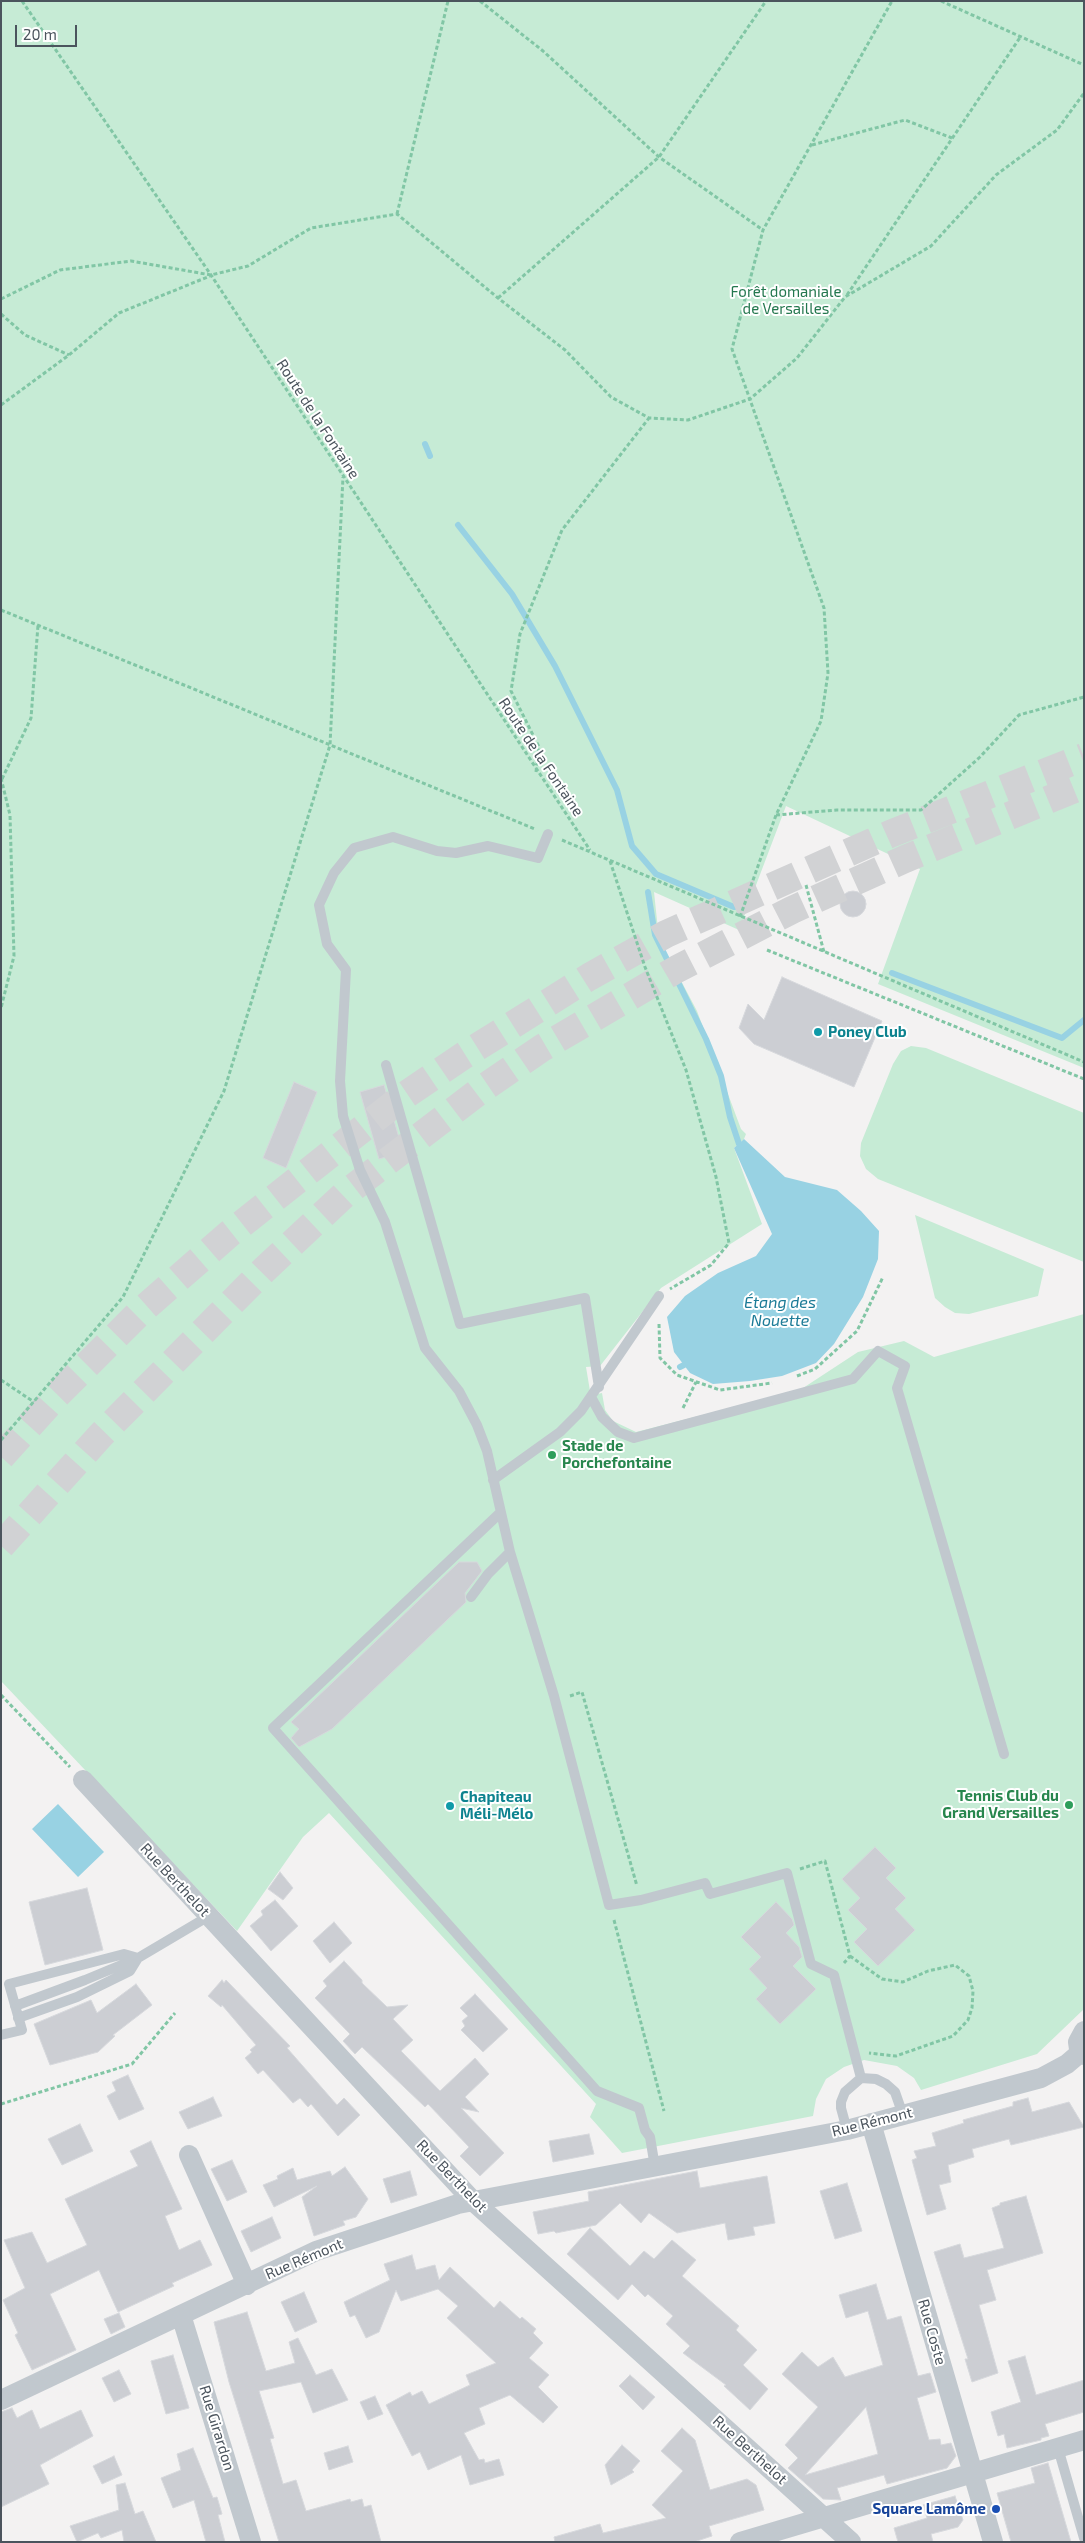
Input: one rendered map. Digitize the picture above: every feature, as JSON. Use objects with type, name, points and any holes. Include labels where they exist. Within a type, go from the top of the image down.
[{"type":"street","name":"Rue Berthelot","points":[[82,1780],[474,2201],[851,2542]]},
{"type":"street","name":"Rue Rémont","points":[[1,2400],[316,2251],[458,2204],[847,2130],[1041,2078],[1068,2064],[1082,2054],[1078,2042],[1084,2031]]},
{"type":"street","name":"Rue Coste","points":[[872,2123],[993,2542]]},
{"type":"street","points":[[189,2155],[246,2285]]},
{"type":"street","name":"Rue Girardon","points":[[181,2315],[251,2542]]},
{"type":"street","points":[[740,2542],[1084,2440]]},
{"type":"lane","points":[[548,834],[538,858],[488,846],[456,853],[437,851],[393,837],[354,848],[334,873],[319,905],[327,944],[346,970],[340,1081],[346,1125],[360,1170],[385,1222],[425,1348],[459,1392],[477,1425],[487,1451],[510,1552],[554,1696],[609,1905],[642,1900],[706,1883],[710,1894],[787,1873],[811,1964],[834,1975],[861,2078]]},
{"type":"lane","points":[[386,1064],[460,1324],[585,1298],[599,1387]]},
{"type":"lane","points":[[493,1480],[560,1432],[599,1387],[659,1296]]},
{"type":"lane","points":[[591,1397],[607,1422],[618,1432],[634,1438],[853,1379],[878,1351],[906,1366],[897,1388],[1004,1754]]},
{"type":"lane","points":[[500,1513],[273,1728],[597,2091],[639,2108],[645,2130],[650,2136],[655,2166]]},
{"type":"lane","points":[[471,1598],[488,1574],[510,1552]]},
{"type":"lane","points":[[15,2006],[138,1958],[209,1916]]},
{"type":"lane","points":[[1,2035],[22,2030],[9,1984],[126,1962]]},
{"type":"lane","points":[[18,2018],[77,1997],[126,1962]]},
{"type":"lane","points":[[847,2130],[840,2108],[841,2102],[845,2092],[861,2078],[876,2079],[896,2092],[903,2115]]},
{"type":"lane","points":[[1058,2448],[1084,2538]]},
{"type":"path","name":"Route de la Fontaine","points":[[22,1],[211,276],[536,772],[591,852]]},
{"type":"path","points":[[397,214],[448,1]]},
{"type":"path","points":[[480,1],[543,50],[659,157],[763,230]]},
{"type":"path","points":[[498,298],[659,157],[766,1]]},
{"type":"path","points":[[740,917],[776,815],[821,721],[828,673],[824,608],[732,349],[763,230],[892,1]]},
{"type":"path","points":[[941,1],[1084,65]]},
{"type":"path","points":[[1,405],[69,355],[119,313],[211,276],[248,266],[311,228],[397,214],[498,298],[565,350],[611,397],[649,418],[688,420],[750,399],[797,358],[845,298],[1021,36]]},
{"type":"path","points":[[845,298],[931,246],[996,175],[1057,130],[1084,93]]},
{"type":"path","points":[[811,145],[905,120],[952,138]]},
{"type":"path","points":[[1,300],[60,270],[131,261],[211,276]]},
{"type":"path","points":[[1,314],[25,334],[69,355]]},
{"type":"path","points":[[536,772],[539,747],[511,691],[520,634],[562,530],[649,418]]},
{"type":"path","points":[[1,1440],[124,1297],[224,1091],[330,745],[343,477]]},
{"type":"path","points":[[1,610],[548,834],[1084,1062]]},
{"type":"path","points":[[1,1008],[14,956],[10,815],[2,779],[31,718],[38,625]]},
{"type":"path","points":[[776,815],[837,810],[921,810],[980,757],[1019,714],[1084,697]]},
{"type":"path","points":[[610,861],[645,967],[688,1078],[716,1177],[729,1243],[711,1265],[659,1296],[660,1358],[677,1375],[720,1390],[774,1383]]},
{"type":"path","points":[[806,885],[824,952]]},
{"type":"path","points":[[766,950],[1084,1079]]},
{"type":"path","points":[[791,1378],[815,1369],[857,1332],[883,1277]]},
{"type":"path","points":[[1,1380],[34,1402]]},
{"type":"path","points":[[674,1427],[696,1382]]},
{"type":"path","points":[[582,1692],[642,1900]]},
{"type":"path","points":[[1,1695],[82,1780]]},
{"type":"path","points":[[787,1873],[825,1861],[850,1956],[882,1979],[903,1982],[928,1971],[955,1965],[969,1976],[973,1991],[972,2008],[968,2020],[954,2036],[896,2056],[875,2053],[854,2054]]},
{"type":"path","points":[[612,1912],[664,2111]]},
{"type":"path","points":[[834,1975],[850,1956]]},
{"type":"path","points":[[1,2104],[132,2064],[175,2013]]},
{"type":"green space","name":"Forêt domaniale de Versailles","points":[[1,1],[1084,1],[1084,1068],[878,984],[920,869],[786,806],[739,930],[654,892],[659,939],[697,1011],[741,1129],[746,1134],[744,1139],[734,1148],[762,1224],[661,1288],[600,1366],[586,1367],[590,1391],[588,1396],[602,1393],[605,1410],[613,1421],[636,1432],[800,1390],[858,1352],[904,1341],[934,1357],[1084,1314],[1084,2009],[1037,2054],[921,2090],[914,2078],[897,2066],[864,2060],[844,2067],[826,2079],[816,2099],[813,2116],[622,2153],[590,2117],[596,2104],[329,1813],[303,1837],[237,1931],[1,1681]]},
{"type":"green space","points":[[911,1046],[926,1048],[1084,1113],[1084,1262],[878,1179],[866,1169],[860,1156],[861,1143],[893,1064],[901,1051]]},
{"type":"green space","points":[[915,1215],[1044,1269],[1038,1296],[969,1314],[955,1313],[945,1307],[935,1298]]},
{"type":"water","name":"Étang des Nouette","points":[[744,1139],[785,1177],[837,1190],[861,1211],[879,1231],[878,1259],[863,1297],[834,1344],[816,1363],[782,1376],[713,1384],[690,1373],[674,1352],[667,1317],[685,1296],[718,1273],[756,1256],[772,1234],[734,1148]]},
{"type":"water","points":[[58,1804],[104,1852],[78,1877],[32,1829]]},
{"type":"building","points":[[853,891],[862,895],[866,904],[862,913],[853,917],[844,913],[840,904],[844,895]]},
{"type":"building","name":"Poney Club","points":[[782,977],[882,1021],[854,1087],[754,1044],[739,1028],[748,1004],[764,1020]]},
{"type":"building","points":[[294,1082],[317,1092],[286,1168],[263,1158]]},
{"type":"building","points":[[384,1085],[403,1152],[379,1159],[360,1092]]},
{"type":"building","points":[[459,1562],[477,1562],[482,1571],[465,1593],[466,1602],[332,1729],[299,1747],[291,1738],[299,1729],[291,1722]]},
{"type":"building","points":[[875,1847],[896,1868],[886,1878],[906,1898],[895,1909],[915,1930],[878,1966],[854,1942],[867,1929],[848,1910],[860,1898],[842,1879]]},
{"type":"building","points":[[280,1872],[293,1888],[283,1900],[268,1889]]},
{"type":"building","points":[[87,1888],[103,1950],[45,1965],[29,1902]]},
{"type":"building","points":[[275,1900],[298,1926],[271,1951],[250,1926],[263,1915],[261,1911]]},
{"type":"building","points":[[776,1902],[792,1919],[794,1925],[786,1933],[799,1947],[802,1957],[793,1966],[816,1989],[780,2024],[756,1999],[767,1988],[749,1969],[761,1957],[741,1937]]},
{"type":"building","points":[[334,1922],[352,1943],[330,1963],[313,1941]]},
{"type":"building","points":[[344,1961],[362,1980],[362,1983],[387,2007],[408,2005],[393,2019],[413,2040],[401,2051],[440,2091],[475,2058],[489,2074],[465,2097],[479,2112],[461,2108],[504,2153],[480,2176],[460,2156],[469,2147],[428,2104],[425,2107],[362,2047],[355,2054],[343,2041],[350,2034],[315,1998],[327,1986],[323,1981]]},
{"type":"building","points":[[222,1980],[224,1983],[226,1980],[290,2046],[287,2048],[337,2105],[344,2098],[360,2115],[338,2136],[311,2104],[308,2107],[300,2098],[293,2103],[263,2070],[258,2074],[245,2058],[256,2045],[222,2005],[221,2007],[208,1996]]},
{"type":"building","points":[[136,1984],[152,2005],[113,2035],[115,2036],[98,2052],[50,2065],[34,2024],[91,2000],[97,2013]]},
{"type":"building","points":[[475,1994],[508,2029],[483,2052],[461,2030],[465,2026],[462,2021],[468,2016],[460,2008]]},
{"type":"building","points":[[128,2075],[144,2109],[119,2120],[107,2096],[116,2091],[112,2082]]},
{"type":"building","points":[[213,2097],[222,2116],[188,2129],[179,2112]]},
{"type":"building","points":[[1028,2098],[1032,2112],[1069,2102],[1084,2127],[1011,2145],[1009,2139],[972,2149],[974,2157],[948,2165],[951,2182],[939,2185],[946,2209],[927,2215],[912,2160],[917,2158],[914,2151],[936,2146],[932,2133],[964,2123],[963,2120],[1013,2106],[1013,2102]]},
{"type":"building","points":[[80,2124],[93,2151],[62,2165],[48,2139]]},
{"type":"building","points":[[589,2134],[594,2154],[553,2162],[549,2141]]},
{"type":"building","points":[[151,2141],[182,2209],[165,2216],[179,2250],[200,2240],[212,2265],[172,2283],[174,2286],[118,2312],[99,2270],[50,2294],[76,2350],[32,2370],[15,2335],[18,2333],[3,2300],[25,2288],[4,2240],[32,2232],[47,2263],[87,2245],[65,2199],[138,2166],[130,2151]]},
{"type":"building","points":[[232,2160],[247,2192],[227,2201],[211,2169]]},
{"type":"building","points":[[345,2167],[368,2199],[356,2217],[343,2221],[345,2225],[314,2236],[302,2197],[317,2186],[274,2207],[263,2185],[278,2179],[277,2176],[293,2168],[297,2180],[330,2171],[332,2176]]},
{"type":"building","points":[[410,2171],[417,2195],[391,2203],[383,2179]]},
{"type":"building","points":[[697,2171],[700,2188],[767,2176],[775,2223],[753,2227],[755,2235],[728,2240],[725,2223],[677,2233],[649,2213],[641,2223],[620,2203],[596,2225],[556,2233],[554,2231],[538,2234],[533,2212],[589,2201],[588,2192]]},
{"type":"building","points":[[847,2183],[862,2231],[835,2239],[820,2191]]},
{"type":"building","points":[[1026,2196],[1043,2253],[987,2270],[996,2300],[979,2305],[998,2373],[972,2382],[965,2359],[968,2359],[934,2252],[960,2244],[964,2258],[1004,2248],[992,2208],[1000,2205],[1000,2203]]},
{"type":"building","points":[[272,2217],[281,2238],[251,2252],[241,2231]]},
{"type":"building","points":[[590,2228],[630,2266],[644,2251],[654,2259],[672,2240],[696,2260],[682,2276],[739,2326],[736,2330],[757,2350],[743,2365],[768,2389],[750,2410],[724,2386],[726,2385],[683,2353],[690,2346],[666,2324],[673,2316],[648,2294],[645,2297],[632,2284],[618,2300],[567,2254]]},
{"type":"building","points":[[412,2255],[416,2270],[435,2265],[439,2280],[450,2267],[494,2308],[500,2301],[520,2319],[522,2317],[536,2329],[533,2333],[543,2343],[529,2358],[549,2375],[538,2387],[558,2407],[543,2423],[510,2395],[479,2408],[485,2424],[464,2433],[479,2460],[484,2459],[485,2463],[499,2459],[504,2475],[470,2485],[461,2455],[428,2470],[420,2452],[412,2456],[386,2405],[410,2392],[412,2396],[422,2391],[429,2404],[470,2385],[466,2375],[496,2363],[447,2318],[458,2306],[438,2289],[401,2301],[396,2290],[379,2332],[366,2338],[355,2315],[350,2317],[344,2302],[390,2280],[384,2264]]},
{"type":"building","points":[[876,2284],[887,2320],[901,2316],[918,2376],[930,2373],[936,2392],[917,2398],[929,2440],[940,2439],[941,2445],[951,2443],[956,2456],[947,2468],[887,2484],[884,2475],[837,2488],[841,2500],[823,2499],[788,2468],[798,2458],[785,2445],[818,2407],[782,2374],[802,2352],[818,2367],[833,2357],[845,2377],[883,2365],[868,2311],[846,2318],[839,2295]],"holes":[[[866,2407],[878,2454],[805,2475]]]},
{"type":"building","points":[[304,2292],[317,2322],[295,2332],[281,2302]]},
{"type":"building","points":[[247,2312],[266,2371],[295,2363],[289,2342],[298,2338],[316,2375],[332,2369],[348,2400],[313,2413],[301,2382],[259,2391],[274,2438],[270,2439],[283,2484],[296,2480],[306,2511],[350,2499],[351,2502],[362,2499],[364,2507],[371,2505],[381,2542],[279,2542],[229,2382],[214,2322]]},
{"type":"building","points":[[119,2313],[125,2327],[111,2334],[104,2319]]},
{"type":"building","points":[[173,2355],[189,2408],[166,2414],[151,2361]]},
{"type":"building","points":[[1025,2356],[1036,2395],[1084,2380],[1084,2412],[1045,2424],[1049,2436],[1041,2438],[1041,2440],[1007,2448],[1004,2434],[998,2436],[991,2412],[1021,2402],[1008,2361]]},
{"type":"building","points":[[119,2370],[131,2394],[114,2402],[102,2378]]},
{"type":"building","points":[[630,2375],[655,2397],[643,2410],[619,2386]]},
{"type":"building","points":[[375,2396],[383,2414],[368,2420],[360,2402]]},
{"type":"building","points":[[12,2408],[17,2418],[32,2410],[40,2429],[81,2410],[93,2436],[40,2465],[49,2484],[1,2507],[1,2412]]},
{"type":"building","points":[[682,2428],[695,2440],[710,2490],[747,2479],[756,2485],[764,2510],[709,2526],[712,2536],[694,2542],[555,2542],[554,2537],[600,2524],[603,2533],[666,2518],[652,2505],[683,2471],[661,2451]]},
{"type":"building","points":[[622,2445],[640,2461],[632,2470],[634,2472],[611,2485],[605,2465]]},
{"type":"building","points":[[348,2446],[353,2462],[329,2470],[324,2453]]},
{"type":"building","points":[[193,2448],[213,2498],[217,2497],[222,2514],[218,2515],[225,2542],[206,2542],[194,2500],[173,2508],[161,2478],[181,2470],[177,2454]]},
{"type":"building","points":[[114,2456],[122,2475],[102,2484],[93,2466]]},
{"type":"building","points":[[1048,2463],[1071,2542],[1011,2542],[997,2493],[1035,2483],[1031,2468]]},
{"type":"building","points":[[125,2483],[135,2514],[143,2511],[156,2542],[124,2542],[122,2530],[101,2538],[98,2533],[77,2542],[70,2526],[119,2510],[116,2485]]},
{"type":"building","points":[[955,2496],[963,2520],[958,2527],[931,2534],[933,2542],[898,2542],[894,2528],[927,2518],[923,2505]]},
{"type":"waterway","points":[[425,444],[430,456]]},
{"type":"waterway","points":[[458,525],[512,594],[555,666],[617,790],[632,846],[656,874],[734,907]]},
{"type":"waterway","points":[[648,892],[655,935],[706,1039],[721,1076],[730,1117],[739,1144]]},
{"type":"waterway","points":[[892,973],[1062,1038],[1084,1020]]},
{"type":"waterway","points":[[680,1367],[684,1365]]},
{"type":"tunnel","points":[[1,1457],[56,1396],[141,1311],[229,1234],[404,1096],[463,1056],[589,977],[666,934],[890,834],[1084,757]]},
{"type":"tunnel","points":[[1,1546],[101,1435],[264,1270],[346,1193],[482,1089],[542,1048],[677,969],[792,910],[905,859],[1084,785]]},
{"type":"place","name":"Poney Club","points":[[818,1032]]},
{"type":"place","name":"Stade de Porchefontaine","points":[[552,1455]]},
{"type":"place","name":"Tennis Club du Grand Versailles","points":[[1069,1805]]},
{"type":"place","name":"Chapiteau Méli-Mélo","points":[[450,1806]]},
{"type":"place","name":"Square Lamôme","points":[[996,2509]]}]
